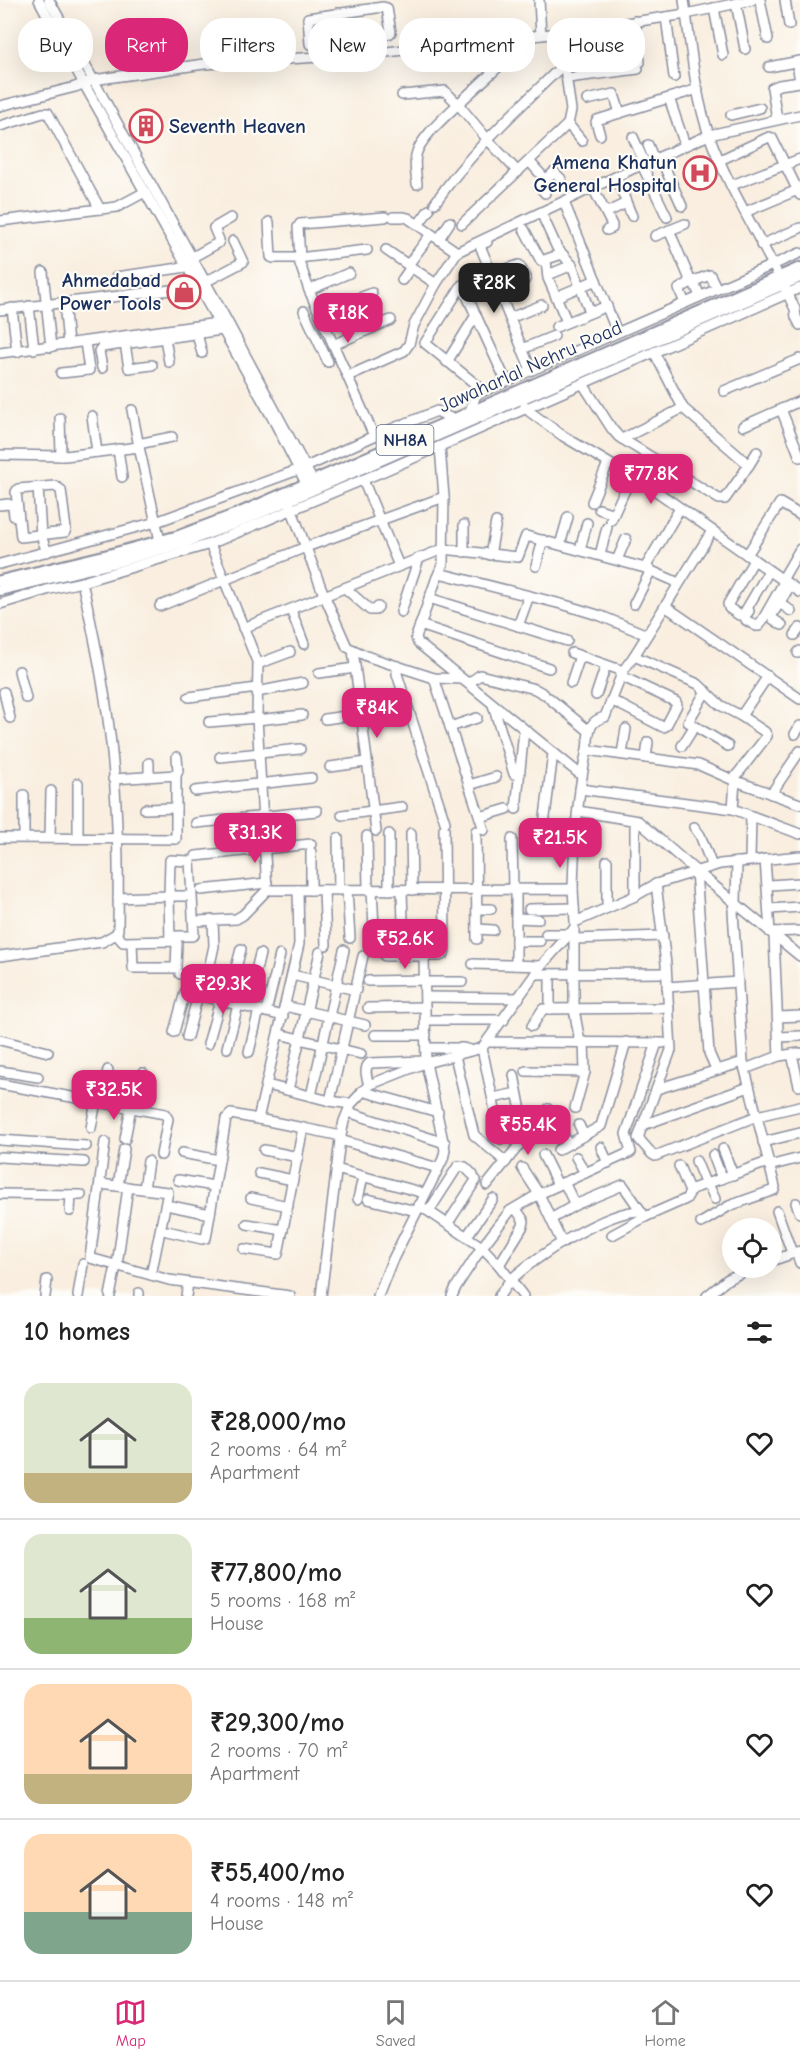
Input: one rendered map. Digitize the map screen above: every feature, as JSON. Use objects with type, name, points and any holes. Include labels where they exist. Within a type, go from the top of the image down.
[{"type":"main road","name":"Jawaharlal Nehru Road","points":[[0,590],[116,562],[185,542],[290,504],[452,419],[783,285],[800,268]]},
{"type":"main road","name":"Jawaharlal Nehru Road","points":[[0,581],[160,541],[313,490],[523,404],[800,277]]},
{"type":"street","points":[[39,0],[145,192],[201,284],[313,490],[363,480],[440,447],[523,404],[583,384],[654,352],[783,285],[800,288]]},
{"type":"street","points":[[49,0],[189,263]]},
{"type":"street","points":[[417,184],[415,160],[417,150],[458,104],[537,36],[539,0]]},
{"type":"street","points":[[684,0],[698,89],[709,135],[761,245],[798,309],[796,317],[800,326]]},
{"type":"street","points":[[645,19],[686,14],[752,0]]},
{"type":"street","points":[[760,0],[768,39]]},
{"type":"street","points":[[785,0],[789,25]]},
{"type":"street","points":[[736,3],[744,49]]},
{"type":"street","points":[[308,18],[386,7],[391,32],[387,34]]},
{"type":"street","points":[[714,8],[723,55]]},
{"type":"street","points":[[364,9],[365,18]]},
{"type":"street","points":[[338,13],[339,18]]},
{"type":"street","points":[[666,16],[674,77]]},
{"type":"street","points":[[387,52],[547,35]]},
{"type":"street","points":[[100,209],[48,113],[4,125],[1,105],[93,80],[204,64],[308,57]]},
{"type":"street","points":[[769,67],[799,62],[800,82],[772,88],[777,119]]},
{"type":"street","points":[[418,225],[446,188],[488,140],[557,72]]},
{"type":"street","points":[[462,225],[568,123],[571,110],[566,72]]},
{"type":"street","points":[[568,78],[604,72]]},
{"type":"street","points":[[600,135],[596,120],[698,89]]},
{"type":"street","points":[[402,95],[446,91],[518,172]]},
{"type":"street","points":[[587,100],[614,94],[620,113]]},
{"type":"street","points":[[669,98],[685,145]]},
{"type":"street","points":[[730,115],[760,108]]},
{"type":"street","points":[[748,111],[751,125]]},
{"type":"street","points":[[348,376],[404,351],[436,284],[457,252],[709,135],[800,115]]},
{"type":"street","points":[[568,123],[582,141]]},
{"type":"street","points":[[633,137],[682,206]]},
{"type":"street","points":[[720,160],[770,137],[799,191],[745,212]]},
{"type":"street","points":[[648,145],[650,161],[667,217]]},
{"type":"street","points":[[732,185],[800,159]]},
{"type":"street","points":[[529,161],[545,179]]},
{"type":"street","points":[[545,193],[539,186],[545,179],[554,172],[561,179]]},
{"type":"street","points":[[616,177],[632,216]]},
{"type":"street","points":[[593,188],[612,226],[607,230]]},
{"type":"street","points":[[0,221],[117,207],[145,192]]},
{"type":"street","points":[[606,213],[626,204]]},
{"type":"street","points":[[566,207],[617,332]]},
{"type":"street","points":[[374,436],[309,290],[299,258],[298,226],[300,224],[404,217],[457,252]]},
{"type":"street","points":[[543,217],[556,248],[572,265],[590,312]]},
{"type":"street","points":[[116,277],[189,263],[218,243],[214,228],[231,218]]},
{"type":"street","points":[[269,222],[272,258],[299,258],[367,250]]},
{"type":"street","points":[[402,280],[410,266],[450,222]]},
{"type":"street","points":[[655,236],[685,224]]},
{"type":"street","points":[[761,245],[800,228]]},
{"type":"street","points":[[525,229],[539,259],[546,261],[561,254]]},
{"type":"street","points":[[669,230],[691,282],[700,296]]},
{"type":"street","points":[[507,234],[481,245],[531,370]]},
{"type":"street","points":[[0,310],[201,284],[243,262],[233,241]]},
{"type":"street","points":[[386,250],[436,284]]},
{"type":"street","points":[[469,413],[476,395],[484,391],[800,253]]},
{"type":"street","points":[[546,261],[548,275],[567,322]]},
{"type":"street","points":[[492,274],[519,265],[526,277],[524,281],[499,293]]},
{"type":"street","points":[[548,275],[572,265]]},
{"type":"street","points":[[43,272],[51,347]]},
{"type":"street","points":[[309,290],[349,273]]},
{"type":"street","points":[[685,303],[679,289],[691,282],[710,275],[717,289]]},
{"type":"street","points":[[556,297],[596,280]]},
{"type":"street","points":[[201,284],[220,326],[303,468]]},
{"type":"street","points":[[484,391],[424,343],[462,285],[506,381]]},
{"type":"street","points":[[320,314],[372,293]]},
{"type":"street","points":[[63,302],[68,344]]},
{"type":"street","points":[[510,318],[542,305]]},
{"type":"street","points":[[29,306],[34,349]]},
{"type":"street","points":[[522,348],[567,322],[607,306]]},
{"type":"street","points":[[12,308],[17,352]]},
{"type":"street","points":[[304,311],[328,362]]},
{"type":"street","points":[[447,362],[476,315]]},
{"type":"street","points":[[333,345],[391,320]]},
{"type":"street","points":[[102,368],[100,348],[197,334],[220,326]]},
{"type":"street","points":[[0,353],[220,326]]},
{"type":"street","points":[[197,334],[202,353]]},
{"type":"street","points":[[317,340],[329,335]]},
{"type":"street","points":[[165,338],[169,362]]},
{"type":"street","points":[[61,373],[89,370],[85,342]]},
{"type":"street","points":[[125,344],[133,363]]},
{"type":"street","points":[[125,344],[129,368],[152,365]]},
{"type":"street","points":[[123,366],[125,344]]},
{"type":"street","points":[[654,352],[683,408],[749,465]]},
{"type":"street","points":[[724,392],[800,359]]},
{"type":"street","points":[[583,384],[612,429],[622,439],[722,500],[757,452]]},
{"type":"street","points":[[743,426],[800,401]]},
{"type":"street","points":[[523,404],[563,436],[680,508],[768,575],[800,592]]},
{"type":"street","points":[[622,439],[683,408]]},
{"type":"street","points":[[132,410],[160,541]]},
{"type":"street","points":[[781,410],[800,457]]},
{"type":"street","points":[[0,564],[156,522],[303,468],[437,411],[452,419]]},
{"type":"street","points":[[92,416],[97,452]]},
{"type":"street","points":[[60,418],[61,456]]},
{"type":"street","points":[[0,455],[61,456],[118,450],[172,437]]},
{"type":"street","points":[[440,447],[444,497],[443,563],[416,637],[418,644],[581,775]]},
{"type":"street","points":[[118,450],[122,477]]},
{"type":"street","points":[[608,463],[596,505],[611,520]]},
{"type":"street","points":[[600,555],[611,520],[631,477]]},
{"type":"street","points":[[363,480],[399,566]]},
{"type":"street","points":[[55,486],[61,490],[66,529],[63,534],[41,536],[22,538],[19,535],[17,490],[20,487],[55,486]]},
{"type":"street","points":[[38,487],[41,536],[47,552]]},
{"type":"street","points":[[160,606],[306,547],[444,497]]},
{"type":"street","points":[[768,575],[743,615],[729,608],[728,604],[780,503],[800,515]]},
{"type":"street","points":[[0,604],[210,544],[263,522],[290,504],[347,647],[434,678],[465,681],[480,675],[535,689],[547,696],[589,731]]},
{"type":"street","points":[[0,505],[13,506],[15,524]]},
{"type":"street","points":[[634,604],[648,569],[680,508]]},
{"type":"street","points":[[560,545],[568,517]]},
{"type":"street","points":[[490,555],[496,522]]},
{"type":"street","points":[[580,550],[587,523]]},
{"type":"street","points":[[464,525],[464,552]]},
{"type":"street","points":[[575,1107],[585,1072],[582,1042],[574,1009],[574,850],[581,775],[589,731],[593,722],[605,717],[622,674],[712,531]]},
{"type":"street","points":[[243,628],[443,549],[518,557],[526,536],[648,569],[680,583]]},
{"type":"street","points":[[617,560],[626,539]]},
{"type":"street","points":[[537,566],[543,540]]},
{"type":"street","points":[[198,921],[236,919],[243,915],[269,886],[257,719],[258,664],[210,544]]},
{"type":"street","points":[[61,548],[66,566]]},
{"type":"street","points":[[768,575],[745,616],[746,620],[756,626],[759,626],[784,584],[800,549]]},
{"type":"street","points":[[401,612],[419,558]]},
{"type":"street","points":[[440,573],[601,616],[647,635]]},
{"type":"street","points":[[0,956],[102,942],[116,934],[118,930],[116,838],[109,727],[82,582]]},
{"type":"street","points":[[782,625],[772,617],[780,603],[784,584]]},
{"type":"street","points":[[345,588],[370,610],[378,607]]},
{"type":"street","points":[[518,626],[529,596]]},
{"type":"street","points":[[429,598],[567,641]]},
{"type":"street","points":[[780,603],[791,611]]},
{"type":"street","points":[[665,606],[800,699]]},
{"type":"street","points":[[291,610],[304,644]]},
{"type":"street","points":[[420,625],[549,668]]},
{"type":"street","points":[[352,650],[376,831]]},
{"type":"street","points":[[258,664],[290,652]]},
{"type":"street","points":[[571,683],[576,655],[606,665],[676,702],[677,705],[666,726],[663,727],[611,700]]},
{"type":"street","points":[[634,656],[698,684],[720,705],[765,732],[767,736],[734,781],[733,809]]},
{"type":"street","points":[[596,695],[606,665]]},
{"type":"street","points":[[385,957],[444,954],[444,826],[397,674],[397,666]]},
{"type":"street","points":[[319,673],[355,668]]},
{"type":"street","points":[[19,671],[26,698]]},
{"type":"street","points":[[741,716],[768,676]]},
{"type":"street","points":[[434,678],[480,817],[477,934],[493,930]]},
{"type":"street","points":[[189,697],[303,683]]},
{"type":"street","points":[[10,718],[2,692],[23,687]]},
{"type":"street","points":[[706,691],[688,720],[689,723],[728,746]]},
{"type":"street","points":[[493,705],[514,774]]},
{"type":"street","points":[[325,719],[360,714]]},
{"type":"street","points":[[209,722],[302,715]]},
{"type":"street","points":[[450,727],[477,718]]},
{"type":"street","points":[[682,746],[694,727]]},
{"type":"street","points":[[622,754],[626,729]]},
{"type":"street","points":[[480,817],[511,809],[524,730]]},
{"type":"street","points":[[646,758],[648,742]]},
{"type":"street","points":[[220,757],[300,749]]},
{"type":"street","points":[[587,750],[699,765],[734,781],[800,804]]},
{"type":"street","points":[[771,794],[800,751]]},
{"type":"street","points":[[543,833],[553,753]]},
{"type":"street","points":[[0,838],[175,839],[177,757]]},
{"type":"street","points":[[330,767],[366,762]]},
{"type":"street","points":[[149,763],[149,776]]},
{"type":"street","points":[[113,779],[176,775]]},
{"type":"street","points":[[469,785],[496,777]]},
{"type":"street","points":[[195,791],[311,778]]},
{"type":"street","points":[[78,783],[78,838]]},
{"type":"street","points":[[580,789],[733,809],[800,834]]},
{"type":"street","points":[[50,838],[51,791]]},
{"type":"street","points":[[24,795],[24,837]]},
{"type":"street","points":[[342,815],[402,807]]},
{"type":"street","points":[[145,809],[176,808]]},
{"type":"street","points":[[196,823],[317,811]]},
{"type":"street","points":[[578,811],[638,821],[800,956]]},
{"type":"street","points":[[750,860],[751,816]]},
{"type":"street","points":[[635,820],[635,896]]},
{"type":"street","points":[[694,827],[700,835],[712,866]]},
{"type":"street","points":[[404,956],[411,833]]},
{"type":"street","points":[[388,890],[389,834]]},
{"type":"street","points":[[367,836],[375,946]]},
{"type":"street","points":[[338,838],[350,938]]},
{"type":"street","points":[[512,839],[516,965]]},
{"type":"street","points":[[196,856],[266,849],[311,848],[311,890]]},
{"type":"street","points":[[501,1139],[485,1045],[538,970],[573,931],[607,908],[656,884],[712,866],[800,856]]},
{"type":"street","points":[[765,859],[779,1056]]},
{"type":"street","points":[[116,934],[122,942],[132,942],[193,936],[190,861],[172,860],[169,862],[170,938]]},
{"type":"street","points":[[607,861],[607,908]]},
{"type":"street","points":[[701,1223],[729,1206],[774,1190],[744,1065],[733,911],[736,903],[737,862]]},
{"type":"street","points":[[696,871],[709,1053],[716,1069]]},
{"type":"street","points":[[768,885],[800,883]]},
{"type":"street","points":[[656,884],[663,936],[671,1050],[638,1137],[655,1155],[757,1116],[800,1106]]},
{"type":"street","points":[[201,890],[269,886],[298,890],[573,889]]},
{"type":"street","points":[[258,1119],[299,944],[298,890]]},
{"type":"street","points":[[288,1090],[323,949],[324,890]]},
{"type":"street","points":[[118,898],[192,896]]},
{"type":"street","points":[[770,909],[800,907]]},
{"type":"street","points":[[530,909],[574,908]]},
{"type":"street","points":[[477,909],[491,909]]},
{"type":"street","points":[[516,918],[538,919]]},
{"type":"street","points":[[180,974],[202,980],[207,978],[214,946],[213,920]]},
{"type":"street","points":[[516,941],[573,931],[663,936]]},
{"type":"street","points":[[772,933],[800,931]]},
{"type":"street","points":[[132,942],[134,968],[175,969],[177,943],[170,938]]},
{"type":"street","points":[[208,1044],[241,949]]},
{"type":"street","points":[[311,1096],[344,950]]},
{"type":"street","points":[[227,1048],[260,954]]},
{"type":"street","points":[[249,1052],[280,955]]},
{"type":"street","points":[[330,1101],[363,956]]},
{"type":"street","points":[[378,1296],[391,1263],[445,1150],[426,1062],[424,956]]},
{"type":"street","points":[[473,964],[516,965],[550,974],[666,973]]},
{"type":"street","points":[[550,974],[550,1009]]},
{"type":"street","points":[[292,975],[356,990]]},
{"type":"street","points":[[369,981],[462,982]]},
{"type":"street","points":[[667,987],[738,982]]},
{"type":"street","points":[[174,1032],[184,993],[262,1011],[306,1011],[365,1025]]},
{"type":"street","points":[[187,1037],[198,995]]},
{"type":"street","points":[[425,997],[519,998]]},
{"type":"street","points":[[368,1008],[425,1007]]},
{"type":"street","points":[[532,1026],[541,1010],[669,1008]]},
{"type":"street","points":[[778,1017],[800,1016]]},
{"type":"street","points":[[426,1020],[504,1020]]},
{"type":"street","points":[[279,1034],[361,1054]]},
{"type":"street","points":[[375,1035],[426,1035]]},
{"type":"street","points":[[778,1037],[800,1036]]},
{"type":"street","points":[[0,1040],[48,1052]]},
{"type":"street","points":[[366,1088],[366,1066],[370,1063],[426,1062],[455,1056],[485,1045],[582,1042],[670,1044]]},
{"type":"street","points":[[558,1150],[601,1126],[626,1042]]},
{"type":"street","points":[[452,1296],[482,1247],[510,1211],[539,1194],[632,1152],[626,1134],[657,1043]]},
{"type":"street","points":[[426,1048],[463,1048],[472,1051]]},
{"type":"street","points":[[657,1089],[716,1069],[796,1053],[800,1087]]},
{"type":"street","points":[[455,1056],[474,1135],[506,1162]]},
{"type":"street","points":[[321,1296],[340,1138],[350,1108],[366,1088],[426,1062]]},
{"type":"street","points":[[91,1128],[108,1070]]},
{"type":"street","points":[[0,1071],[38,1077]]},
{"type":"street","points":[[526,1071],[585,1072]]},
{"type":"street","points":[[110,1296],[116,1268],[124,1144],[143,1073]]},
{"type":"street","points":[[514,1075],[522,1116]]},
{"type":"street","points":[[0,1084],[168,1115],[161,1155]]},
{"type":"street","points":[[267,1085],[330,1101],[445,1143]]},
{"type":"street","points":[[643,1125],[749,1087]]},
{"type":"street","points":[[366,1088],[438,1112]]},
{"type":"street","points":[[493,1098],[517,1093]]},
{"type":"street","points":[[487,1185],[548,1109]]},
{"type":"street","points":[[167,1231],[204,1239],[228,1116],[231,1114],[303,1128],[438,1168]]},
{"type":"street","points":[[579,1125],[584,1136]]},
{"type":"street","points":[[244,1249],[277,1255],[303,1128]]},
{"type":"street","points":[[560,1128],[568,1144]]},
{"type":"street","points":[[763,1142],[800,1133]]},
{"type":"street","points":[[0,1140],[86,1146]]},
{"type":"street","points":[[105,1142],[89,1256],[116,1268],[188,1283],[290,1296]]},
{"type":"street","points":[[600,1147],[608,1163]]},
{"type":"street","points":[[723,1149],[733,1175]]},
{"type":"street","points":[[264,1150],[298,1157]]},
{"type":"street","points":[[182,1153],[219,1160]]},
{"type":"street","points":[[543,1155],[575,1204]]},
{"type":"street","points":[[713,1155],[722,1179]]},
{"type":"street","points":[[0,1157],[84,1162]]},
{"type":"street","points":[[576,1157],[585,1173]]},
{"type":"street","points":[[612,1235],[643,1214],[686,1199],[690,1192],[707,1184],[769,1164],[800,1158]]},
{"type":"street","points":[[144,1189],[148,1161]]},
{"type":"street","points":[[696,1161],[715,1199]]},
{"type":"street","points":[[429,1211],[458,1166],[465,1167],[475,1177],[448,1223]]},
{"type":"street","points":[[679,1166],[690,1192]]},
{"type":"street","points":[[522,1168],[539,1194],[562,1243]]},
{"type":"street","points":[[336,1169],[424,1193]]},
{"type":"street","points":[[259,1173],[293,1180]]},
{"type":"street","points":[[363,1177],[363,1199],[429,1211],[482,1247],[499,1264],[523,1296]]},
{"type":"street","points":[[178,1180],[214,1186]]},
{"type":"street","points":[[100,1184],[166,1191],[168,1195],[151,1275]]},
{"type":"street","points":[[551,1219],[575,1204],[623,1185],[643,1214]]},
{"type":"street","points":[[0,1194],[76,1195],[70,1211]]},
{"type":"street","points":[[251,1198],[288,1206]]},
{"type":"street","points":[[467,1236],[493,1198]]},
{"type":"street","points":[[796,1203],[800,1213]]},
{"type":"street","points":[[171,1206],[210,1214]]},
{"type":"street","points":[[499,1264],[523,1226],[524,1221],[516,1209]]},
{"type":"street","points":[[500,1296],[510,1281],[562,1243],[606,1220],[631,1211],[643,1214]]},
{"type":"street","points":[[777,1211],[800,1263]]},
{"type":"street","points":[[247,1224],[283,1230]]},
{"type":"street","points":[[78,1296],[83,1264]]},
{"type":"street","points":[[707,1296],[730,1278]]},
{"type":"street","points":[[45,1296],[47,1280]]},
{"type":"street","points":[[186,1296],[188,1283]]},
{"type":"place","name":"Seventh Heaven","points":[[146,126]]},
{"type":"place","name":"Amena Khatun General Hospital","points":[[700,173]]},
{"type":"place","name":"Ahmedabad Power Tools","points":[[184,292]]}]
